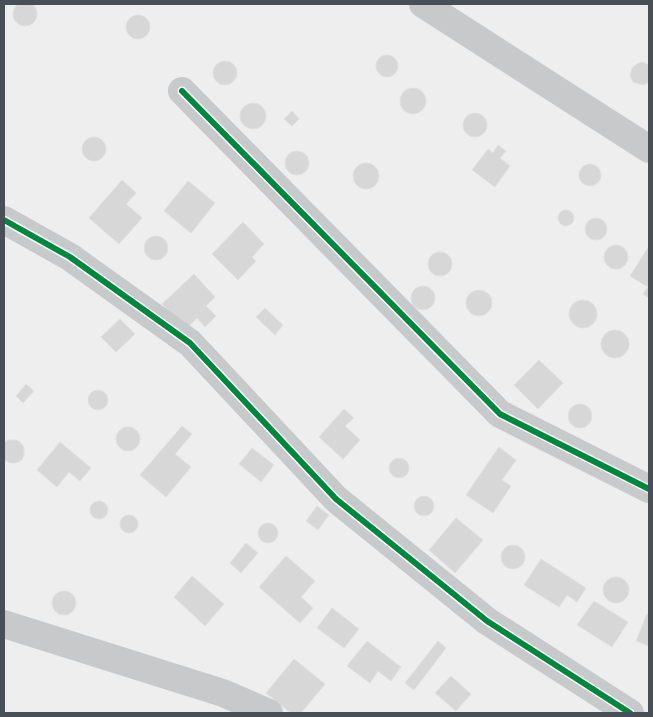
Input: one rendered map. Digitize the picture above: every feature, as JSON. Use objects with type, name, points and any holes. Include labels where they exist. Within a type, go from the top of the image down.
[{"type":"street","points":[[423,4],[649,149]]},
{"type":"street","points":[[182,91],[500,414],[649,489]]},
{"type":"street","points":[[4,220],[70,257],[190,343],[336,499],[487,621],[630,713]]},
{"type":"street","points":[[7,619],[223,693],[269,713]]},
{"type":"building","points":[[25,2],[33,6],[37,14],[33,22],[25,26],[17,22],[13,14],[17,6]]},
{"type":"building","points":[[138,15],[143,16],[149,22],[149,32],[143,38],[138,39],[133,38],[127,32],[126,27],[127,22],[133,16]]},
{"type":"building","points":[[383,55],[391,55],[398,62],[398,70],[391,77],[383,77],[376,70],[376,62]]},
{"type":"building","points":[[225,61],[230,62],[236,68],[236,78],[230,84],[225,85],[220,84],[214,78],[213,73],[214,68],[220,62]]},
{"type":"building","points":[[642,62],[649,65],[649,83],[643,85],[633,82],[630,76],[632,68]]},
{"type":"building","points":[[413,88],[422,92],[426,101],[422,110],[413,114],[404,110],[400,101],[404,92]]},
{"type":"building","points":[[253,103],[262,107],[266,116],[262,125],[253,129],[244,125],[240,116],[244,107]]},
{"type":"building","points":[[292,111],[299,119],[292,126],[284,119]]},
{"type":"building","points":[[475,113],[484,116],[487,125],[484,134],[475,137],[466,134],[463,125],[466,116]]},
{"type":"building","points":[[94,137],[99,138],[105,144],[105,154],[99,160],[94,161],[89,160],[83,154],[82,149],[83,144],[89,138]]},
{"type":"building","points":[[498,145],[506,151],[500,158],[510,166],[495,187],[472,170],[488,149],[493,153]]},
{"type":"building","points":[[297,151],[305,155],[309,163],[305,171],[297,175],[289,171],[285,163],[289,155]]},
{"type":"building","points":[[366,163],[375,167],[379,176],[375,185],[366,189],[357,185],[353,176],[357,167]]},
{"type":"building","points":[[586,164],[594,164],[601,171],[601,179],[594,186],[586,186],[579,179],[579,171]]},
{"type":"building","points":[[122,180],[136,193],[126,204],[142,218],[119,244],[89,218]]},
{"type":"building","points":[[188,181],[215,203],[191,233],[164,211]]},
{"type":"building","points":[[566,210],[574,218],[566,226],[558,218]]},
{"type":"building","points":[[596,218],[604,221],[607,229],[604,237],[596,240],[588,237],[585,229],[588,221]]},
{"type":"building","points":[[243,222],[264,244],[252,257],[256,261],[238,280],[212,254]]},
{"type":"building","points":[[156,236],[165,239],[168,248],[165,257],[156,260],[147,257],[144,248],[147,239]]},
{"type":"building","points":[[616,245],[621,246],[627,252],[627,262],[621,268],[616,269],[611,268],[605,262],[604,257],[605,252],[611,246]]},
{"type":"building","points":[[649,246],[649,298],[643,294],[648,287],[630,276]]},
{"type":"building","points":[[440,252],[445,253],[451,259],[451,269],[445,275],[440,276],[435,275],[429,269],[428,264],[429,259],[435,253]]},
{"type":"building","points":[[194,274],[215,297],[206,306],[216,316],[205,327],[197,318],[186,329],[162,304]]},
{"type":"building","points":[[423,286],[432,289],[435,298],[432,307],[423,310],[414,307],[411,298],[414,289]]},
{"type":"building","points":[[479,290],[488,294],[492,303],[488,312],[479,316],[470,312],[466,303],[470,294]]},
{"type":"building","points":[[583,300],[593,304],[597,314],[593,324],[583,328],[573,324],[569,314],[573,304]]},
{"type":"building","points":[[265,308],[283,325],[275,335],[256,317]]},
{"type":"building","points":[[120,319],[135,334],[116,352],[101,337]]},
{"type":"building","points":[[615,330],[625,334],[629,344],[625,354],[615,358],[605,354],[601,344],[605,334]]},
{"type":"building","points":[[539,360],[563,383],[538,409],[514,385]]},
{"type":"building","points":[[26,384],[34,391],[23,403],[16,396]]},
{"type":"building","points":[[98,390],[105,393],[108,400],[105,407],[98,410],[91,407],[88,400],[91,393]]},
{"type":"building","points":[[580,404],[585,405],[591,411],[591,421],[585,427],[580,428],[575,427],[569,421],[568,416],[569,411],[575,405]]},
{"type":"building","points":[[344,409],[354,418],[345,426],[360,440],[343,459],[319,437]]},
{"type":"building","points":[[182,426],[192,434],[175,454],[191,467],[166,497],[140,475]]},
{"type":"building","points":[[128,427],[133,428],[139,434],[139,444],[133,450],[128,451],[123,450],[117,444],[116,439],[117,434],[123,428]]},
{"type":"building","points":[[8,440],[20,442],[24,448],[22,460],[10,463],[4,460],[4,443]]},
{"type":"building","points":[[60,442],[91,468],[80,481],[69,472],[57,487],[37,470]]},
{"type":"building","points":[[499,447],[516,460],[502,480],[511,486],[493,513],[466,495]]},
{"type":"building","points":[[252,448],[274,465],[261,482],[239,464]]},
{"type":"building","points":[[399,458],[406,461],[409,468],[406,475],[399,478],[392,475],[389,468],[392,461]]},
{"type":"building","points":[[420,496],[428,496],[434,502],[434,510],[428,516],[420,516],[414,510],[414,502]]},
{"type":"building","points":[[99,501],[105,504],[108,510],[105,516],[99,519],[93,516],[90,510],[93,504]]},
{"type":"building","points":[[317,506],[329,515],[318,530],[306,521]]},
{"type":"building","points":[[125,515],[133,515],[138,520],[136,531],[125,533],[120,528],[120,520]]},
{"type":"building","points":[[456,518],[483,540],[455,573],[429,550]]},
{"type":"building","points":[[268,523],[275,526],[278,533],[275,540],[268,543],[261,540],[258,533],[261,526]]},
{"type":"building","points":[[246,543],[258,553],[241,573],[230,563]]},
{"type":"building","points":[[513,545],[522,548],[525,557],[522,566],[513,569],[504,566],[501,557],[504,548]]},
{"type":"building","points":[[286,556],[315,581],[301,597],[313,608],[300,623],[259,587]]},
{"type":"building","points":[[541,559],[586,588],[577,602],[567,595],[559,607],[524,585]]},
{"type":"building","points":[[192,576],[224,604],[205,626],[174,597]]},
{"type":"building","points":[[616,577],[625,581],[629,590],[625,599],[616,603],[607,599],[603,590],[607,581]]},
{"type":"building","points":[[64,591],[73,594],[76,603],[73,612],[64,615],[55,612],[52,603],[55,594]]},
{"type":"building","points":[[594,601],[628,622],[612,647],[577,625]]},
{"type":"building","points":[[332,608],[359,629],[344,648],[317,628]]},
{"type":"building","points":[[647,614],[649,614],[649,646],[636,641]]},
{"type":"building","points":[[367,641],[401,667],[391,681],[378,671],[370,683],[347,666]]},
{"type":"building","points":[[438,641],[446,648],[414,690],[405,683]]},
{"type":"building","points":[[294,659],[325,684],[301,713],[291,713],[266,693]]},
{"type":"building","points":[[451,676],[471,694],[456,711],[435,693]]},
{"type":"cycle path","points":[[182,91],[500,414],[649,489]]},
{"type":"cycle path","points":[[4,220],[70,257],[190,343],[336,499],[487,621],[630,713]]}]
